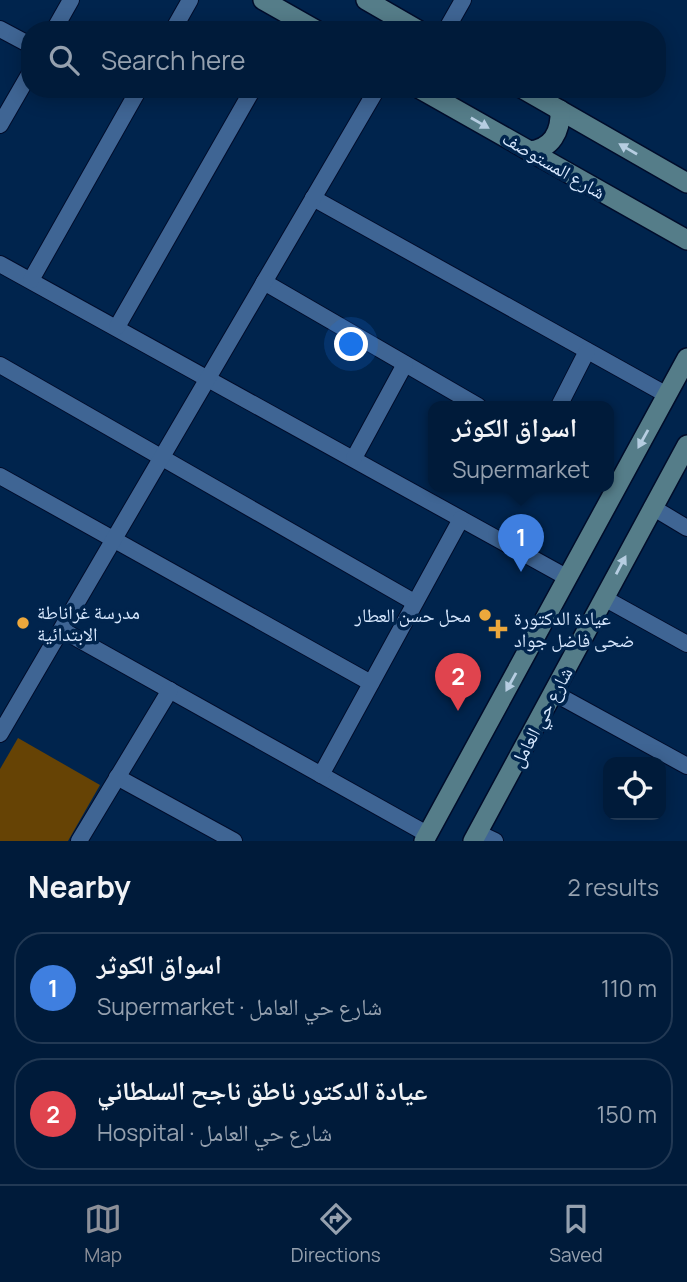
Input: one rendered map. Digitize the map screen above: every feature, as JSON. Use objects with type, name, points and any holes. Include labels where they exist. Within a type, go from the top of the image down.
[{"type":"main road","points":[[263,0],[288,21]]},
{"type":"main road","points":[[366,0],[390,6],[408,21]]},
{"type":"main road","name":"شارع المستوصف","points":[[436,98],[687,240]]},
{"type":"main road","points":[[539,98],[687,183]]},
{"type":"main road","points":[[529,151],[543,148],[555,137],[561,122],[560,110]]},
{"type":"main road","points":[[614,482],[687,358]]},
{"type":"main road","name":"شارع حي العامل","points":[[482,838],[554,693],[687,444]]},
{"type":"main road","points":[[426,838],[568,578],[609,492]]},
{"type":"street","points":[[59,21],[71,0]]},
{"type":"street","points":[[178,21],[190,0]]},
{"type":"street","points":[[451,21],[463,0]]},
{"type":"street","points":[[0,29],[21,40]]},
{"type":"street","points":[[0,125],[21,89]]},
{"type":"street","points":[[31,280],[134,98]]},
{"type":"street","points":[[117,327],[248,98]]},
{"type":"street","points":[[0,734],[372,98]]},
{"type":"street","points":[[313,198],[667,395]]},
{"type":"street","points":[[0,264],[208,376],[568,578]]},
{"type":"street","points":[[264,282],[469,401]]},
{"type":"street","points":[[562,401],[587,351]]},
{"type":"street","points":[[354,458],[405,364]]},
{"type":"street","points":[[0,365],[414,602]]},
{"type":"street","points":[[0,476],[371,683]]},
{"type":"street","points":[[652,508],[687,528]]},
{"type":"street","points":[[321,775],[461,519]]},
{"type":"street","points":[[604,598],[687,644]]},
{"type":"street","points":[[62,630],[321,775],[426,838]]},
{"type":"street","points":[[79,841],[170,690]]},
{"type":"street","points":[[554,693],[687,766]]},
{"type":"street","points":[[117,778],[234,841]]},
{"type":"shaded area","points":[[18,738],[100,785],[68,841],[0,841],[0,769]]},
{"type":"place","name":"اسواق الكوثر","points":[[521,572]]},
{"type":"place","name":"محل حسن العطار","points":[[485,615]]},
{"type":"place","name":"مدرسة غراناطة الابتدائية","points":[[23,623]]},
{"type":"place","name":"عيادة الدكتورة ضحى فاضل جواد","points":[[498,629]]},
{"type":"place","name":"عيادة الدكتور ناطق ناجح السلطاني","points":[[458,711]]}]
